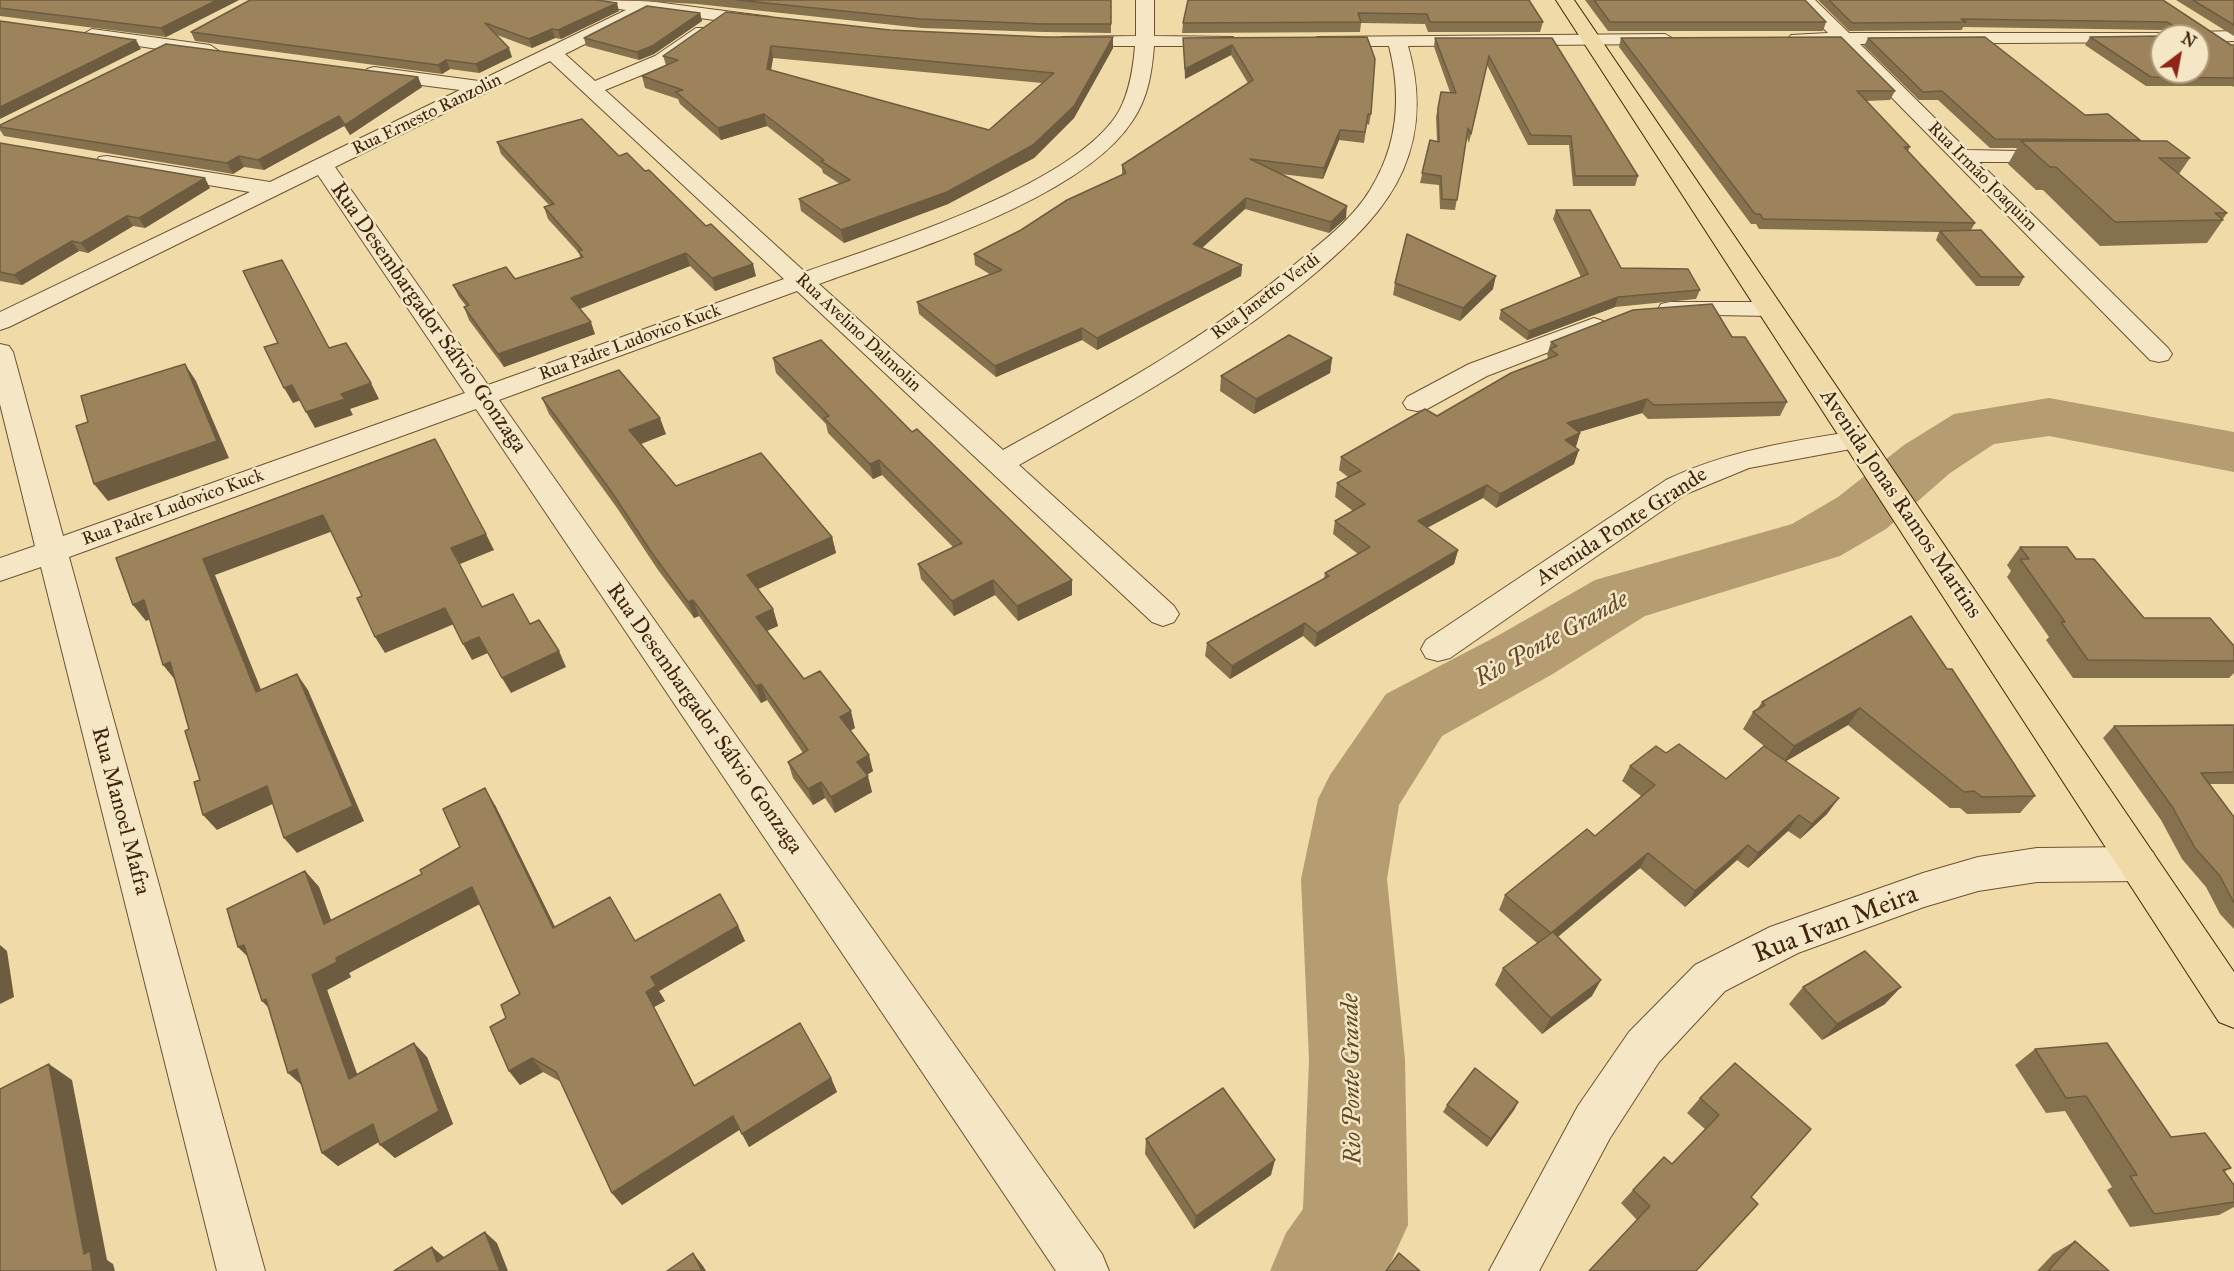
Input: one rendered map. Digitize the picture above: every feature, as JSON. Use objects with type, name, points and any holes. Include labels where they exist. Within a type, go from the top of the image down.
[{"type":"main road","name":"Avenida Jonas Ramos Martins","points":[[1565,0],[2234,1008]]},
{"type":"street","points":[[588,0],[653,3],[723,16],[780,22]]},
{"type":"street","name":"Rua Padre Ludovico Kuck","points":[[0,570],[922,238],[984,212],[1068,170],[1100,145],[1124,119],[1138,85],[1146,42],[1145,0]]},
{"type":"street","name":"Rua Irmão Joaquim","points":[[1805,0],[2159,354]]},
{"type":"street","name":"Rua Ernesto Ranzolin","points":[[0,322],[11,309],[323,166],[653,3]]},
{"type":"street","points":[[592,89],[662,60],[723,16]]},
{"type":"street","points":[[2188,18],[2194,24]]},
{"type":"street","points":[[137,61],[198,30]]},
{"type":"street","points":[[79,33],[226,53]]},
{"type":"street","points":[[2210,37],[2234,36]]},
{"type":"street","points":[[1775,39],[2150,37]]},
{"type":"street","points":[[2210,38],[2234,47]]},
{"type":"street","points":[[1302,41],[1683,39]]},
{"type":"street","points":[[1045,41],[1242,41]]},
{"type":"street","name":"Rua Janetto Verdi","points":[[1000,465],[1151,378],[1234,325],[1294,280],[1346,233],[1381,190],[1400,148],[1410,107],[1408,74],[1397,41]]},
{"type":"street","name":"Rua Avelino Dalmolin","points":[[553,53],[1162,614]]},
{"type":"street","points":[[354,70],[482,87]]},
{"type":"street","points":[[1961,156],[2081,155]]},
{"type":"street","points":[[91,159],[274,189]]},
{"type":"street","name":"Rua Desembargador Sálvio Gonzaga","points":[[323,166],[1085,1271]]},
{"type":"street","points":[[1649,309],[1770,309]]},
{"type":"street","points":[[1417,403],[1478,370],[1613,318]]},
{"type":"street","name":"Rua Manoel Mafra","points":[[0,352],[241,1271]]},
{"type":"street","name":"Avenida Ponte Grande","points":[[1438,649],[1676,487],[1706,470],[1752,456],[1857,440]]},
{"type":"street","name":"Rua Ivan Meira","points":[[1514,1271],[1594,1122],[1644,1047],[1710,978],[1784,940],[1923,890],[1978,874],[2037,865],[2139,864]]},
{"type":"building","points":[[0,0],[217,0],[161,28],[0,8]]},
{"type":"building","points":[[250,0],[597,0],[617,3],[558,30],[552,29],[529,39],[485,23],[509,48],[476,64],[446,60],[438,65],[191,32]]},
{"type":"building","points":[[737,0],[1111,0],[1111,24],[921,19]]},
{"type":"building","points":[[1188,0],[1529,0],[1543,22],[1430,22],[1427,14],[1358,13],[1361,22],[1183,23]]},
{"type":"building","points":[[1594,0],[1805,0],[1826,22],[1610,22]]},
{"type":"building","points":[[1829,0],[2163,0],[2199,24],[1961,19],[1966,22],[1852,23]]},
{"type":"building","points":[[2193,0],[2234,0],[2234,25]]},
{"type":"building","points":[[647,6],[700,13],[652,46],[637,52],[584,38]]},
{"type":"building","points":[[726,12],[890,30],[1044,37],[1113,37],[1074,106],[1033,145],[947,192],[841,230],[799,199],[850,180],[821,161],[824,160],[764,114],[718,128],[676,92],[683,90],[642,76],[678,60],[663,56]],"holes":[[[771,46],[1054,73],[989,130],[767,69]]]},
{"type":"building","points":[[0,21],[136,40],[0,107]]},
{"type":"building","points":[[2210,31],[2234,45],[2234,78],[2210,78]]},
{"type":"building","points":[[2150,36],[2150,76],[2090,37]]},
{"type":"building","points":[[1367,37],[1375,59],[1371,114],[1368,114],[1365,132],[1340,130],[1324,168],[1250,159],[1347,206],[1331,222],[1246,198],[1193,244],[1242,265],[1097,338],[1082,328],[995,366],[917,302],[1002,270],[974,254],[1021,230],[1067,200],[1126,173],[1122,165],[1253,80],[1232,45],[1185,69],[1183,38]]},
{"type":"building","points":[[1841,37],[1895,91],[1857,91],[1910,147],[1904,147],[1975,223],[1763,219],[1760,214],[1755,214],[1621,38]]},
{"type":"building","points":[[1985,37],[2085,115],[2108,114],[2140,140],[1995,139],[1942,91],[1923,92],[1868,38]]},
{"type":"building","points":[[1435,38],[1552,38],[1638,176],[1575,176],[1571,136],[1531,135],[1489,56],[1471,134],[1468,128],[1457,200],[1442,199],[1441,176],[1422,173],[1430,140],[1439,142],[1438,108],[1441,92],[1456,93]]},
{"type":"building","points":[[166,44],[418,77],[345,125],[339,116],[258,160],[239,156],[227,163],[0,127]]},
{"type":"building","points":[[582,119],[619,156],[627,153],[645,171],[649,170],[706,226],[711,224],[753,264],[712,278],[686,253],[571,298],[591,322],[498,354],[464,307],[469,305],[453,285],[506,267],[515,279],[583,257],[578,251],[582,250],[544,207],[554,204],[497,142]]},
{"type":"building","points":[[2021,141],[2167,141],[2190,158],[2159,158],[2227,213],[2215,213],[2223,220],[2115,222],[2056,167],[2050,167]]},
{"type":"building","points":[[0,143],[205,178],[139,218],[127,216],[81,243],[72,241],[14,275],[0,272]]},
{"type":"building","points":[[1556,210],[1590,210],[1621,268],[1688,269],[1700,290],[1618,297],[1529,331],[1501,310],[1588,274]]},
{"type":"building","points":[[1981,230],[2024,277],[1981,277],[1940,231]]},
{"type":"building","points":[[1407,234],[1496,276],[1463,308],[1395,283]]},
{"type":"building","points":[[282,260],[329,348],[346,343],[371,383],[341,394],[345,399],[306,412],[292,385],[284,388],[264,347],[278,343],[243,271]]},
{"type":"building","points":[[1712,304],[1732,337],[1745,337],[1787,402],[1654,405],[1647,399],[1567,423],[1580,433],[1565,440],[1579,450],[1500,494],[1487,485],[1418,521],[1458,550],[1317,633],[1305,623],[1232,666],[1207,643],[1329,576],[1325,573],[1370,547],[1335,521],[1365,504],[1337,483],[1361,471],[1341,457],[1425,409],[1437,416],[1511,373],[1558,355],[1550,349],[1557,346],[1551,342],[1633,310]]},
{"type":"building","points":[[1289,335],[1332,358],[1256,399],[1221,376]]},
{"type":"building","points":[[821,340],[912,432],[917,429],[1072,580],[1017,606],[993,580],[952,601],[918,564],[962,543],[879,460],[870,464],[824,418],[829,416],[773,358]]},
{"type":"building","points":[[185,364],[217,441],[94,484],[76,426],[88,422],[81,396]]},
{"type":"building","points":[[619,370],[660,418],[629,430],[676,486],[761,453],[832,537],[747,575],[773,609],[756,617],[804,679],[820,671],[851,711],[840,717],[869,755],[857,762],[868,776],[831,797],[821,782],[808,789],[788,762],[808,750],[761,684],[756,686],[693,600],[688,602],[611,491],[542,398]]},
{"type":"building","points":[[435,439],[486,534],[451,548],[482,607],[513,594],[530,624],[539,620],[559,651],[502,678],[479,637],[463,644],[445,608],[375,637],[357,598],[362,596],[323,515],[203,559],[256,692],[297,674],[353,806],[284,838],[267,786],[203,815],[194,782],[200,780],[185,731],[189,729],[170,662],[163,665],[144,600],[133,605],[116,558]]},
{"type":"building","points":[[2020,547],[2067,547],[2076,559],[2094,559],[2144,618],[2210,618],[2234,646],[2234,661],[2088,660],[2061,622],[2065,622],[2020,559],[2029,559]]},
{"type":"building","points":[[1911,616],[1947,669],[1952,669],[2035,796],[1982,797],[1974,791],[1964,792],[1860,708],[1794,746],[1753,712],[1765,705],[1762,702]]},
{"type":"building","points":[[2234,725],[2234,772],[2201,773],[2234,817],[2234,903],[2220,876],[2195,848],[2173,808],[2114,726]]},
{"type":"building","points":[[1679,744],[1726,779],[1764,746],[1839,798],[1812,824],[1799,815],[1758,853],[1748,845],[1695,891],[1648,853],[1551,933],[1505,895],[1587,829],[1595,836],[1655,785],[1630,766],[1656,746],[1666,753]]},
{"type":"building","points":[[485,788],[553,928],[610,897],[635,941],[720,894],[738,926],[651,977],[656,986],[646,992],[694,1086],[800,1023],[831,1078],[742,1134],[733,1116],[612,1193],[556,1072],[532,1058],[509,1071],[490,1027],[506,1018],[501,1005],[520,994],[472,887],[336,958],[337,962],[312,975],[349,1079],[414,1043],[439,1111],[380,1145],[373,1124],[322,1153],[297,1069],[288,1073],[266,999],[262,1001],[244,945],[238,947],[227,909],[305,871],[324,924],[422,874],[420,870],[460,847],[443,809]]},
{"type":"building","points":[[1553,932],[1601,980],[1551,1018],[1503,968]]},
{"type":"building","points":[[1865,951],[1901,987],[1837,1024],[1803,987]]},
{"type":"building","points":[[2107,1043],[2171,1137],[2205,1133],[2231,1168],[2223,1170],[2234,1185],[2234,1202],[2154,1214],[2130,1176],[2137,1175],[2086,1096],[2066,1098],[2035,1049]]},
{"type":"building","points":[[1735,1063],[1811,1129],[1751,1197],[1758,1204],[1696,1271],[1589,1271],[1650,1206],[1633,1190],[1664,1157],[1672,1164],[1719,1115],[1700,1098]]},
{"type":"building","points":[[49,1064],[84,1254],[90,1251],[93,1271],[0,1271],[0,1089]]},
{"type":"building","points":[[1475,1068],[1518,1102],[1491,1139],[1447,1105]]},
{"type":"building","points":[[1223,1088],[1275,1160],[1196,1216],[1146,1139]]},
{"type":"building","points":[[485,1232],[500,1271],[394,1271],[432,1247],[437,1262]]},
{"type":"building","points":[[2075,1241],[2109,1271],[2048,1271]]},
{"type":"building","points":[[693,1253],[702,1271],[667,1271]]},
{"type":"building","points":[[1399,1253],[1420,1271],[1386,1271]]},
{"type":"waterway","name":"Rio Ponte Grande","points":[[1324,1271],[1355,1225],[1357,1060],[1344,879],[1359,799],[1414,715],[1525,655],[1620,598],[1816,540],[1862,513],[1927,459],[1976,428],[2049,417],[2234,452]]}]
